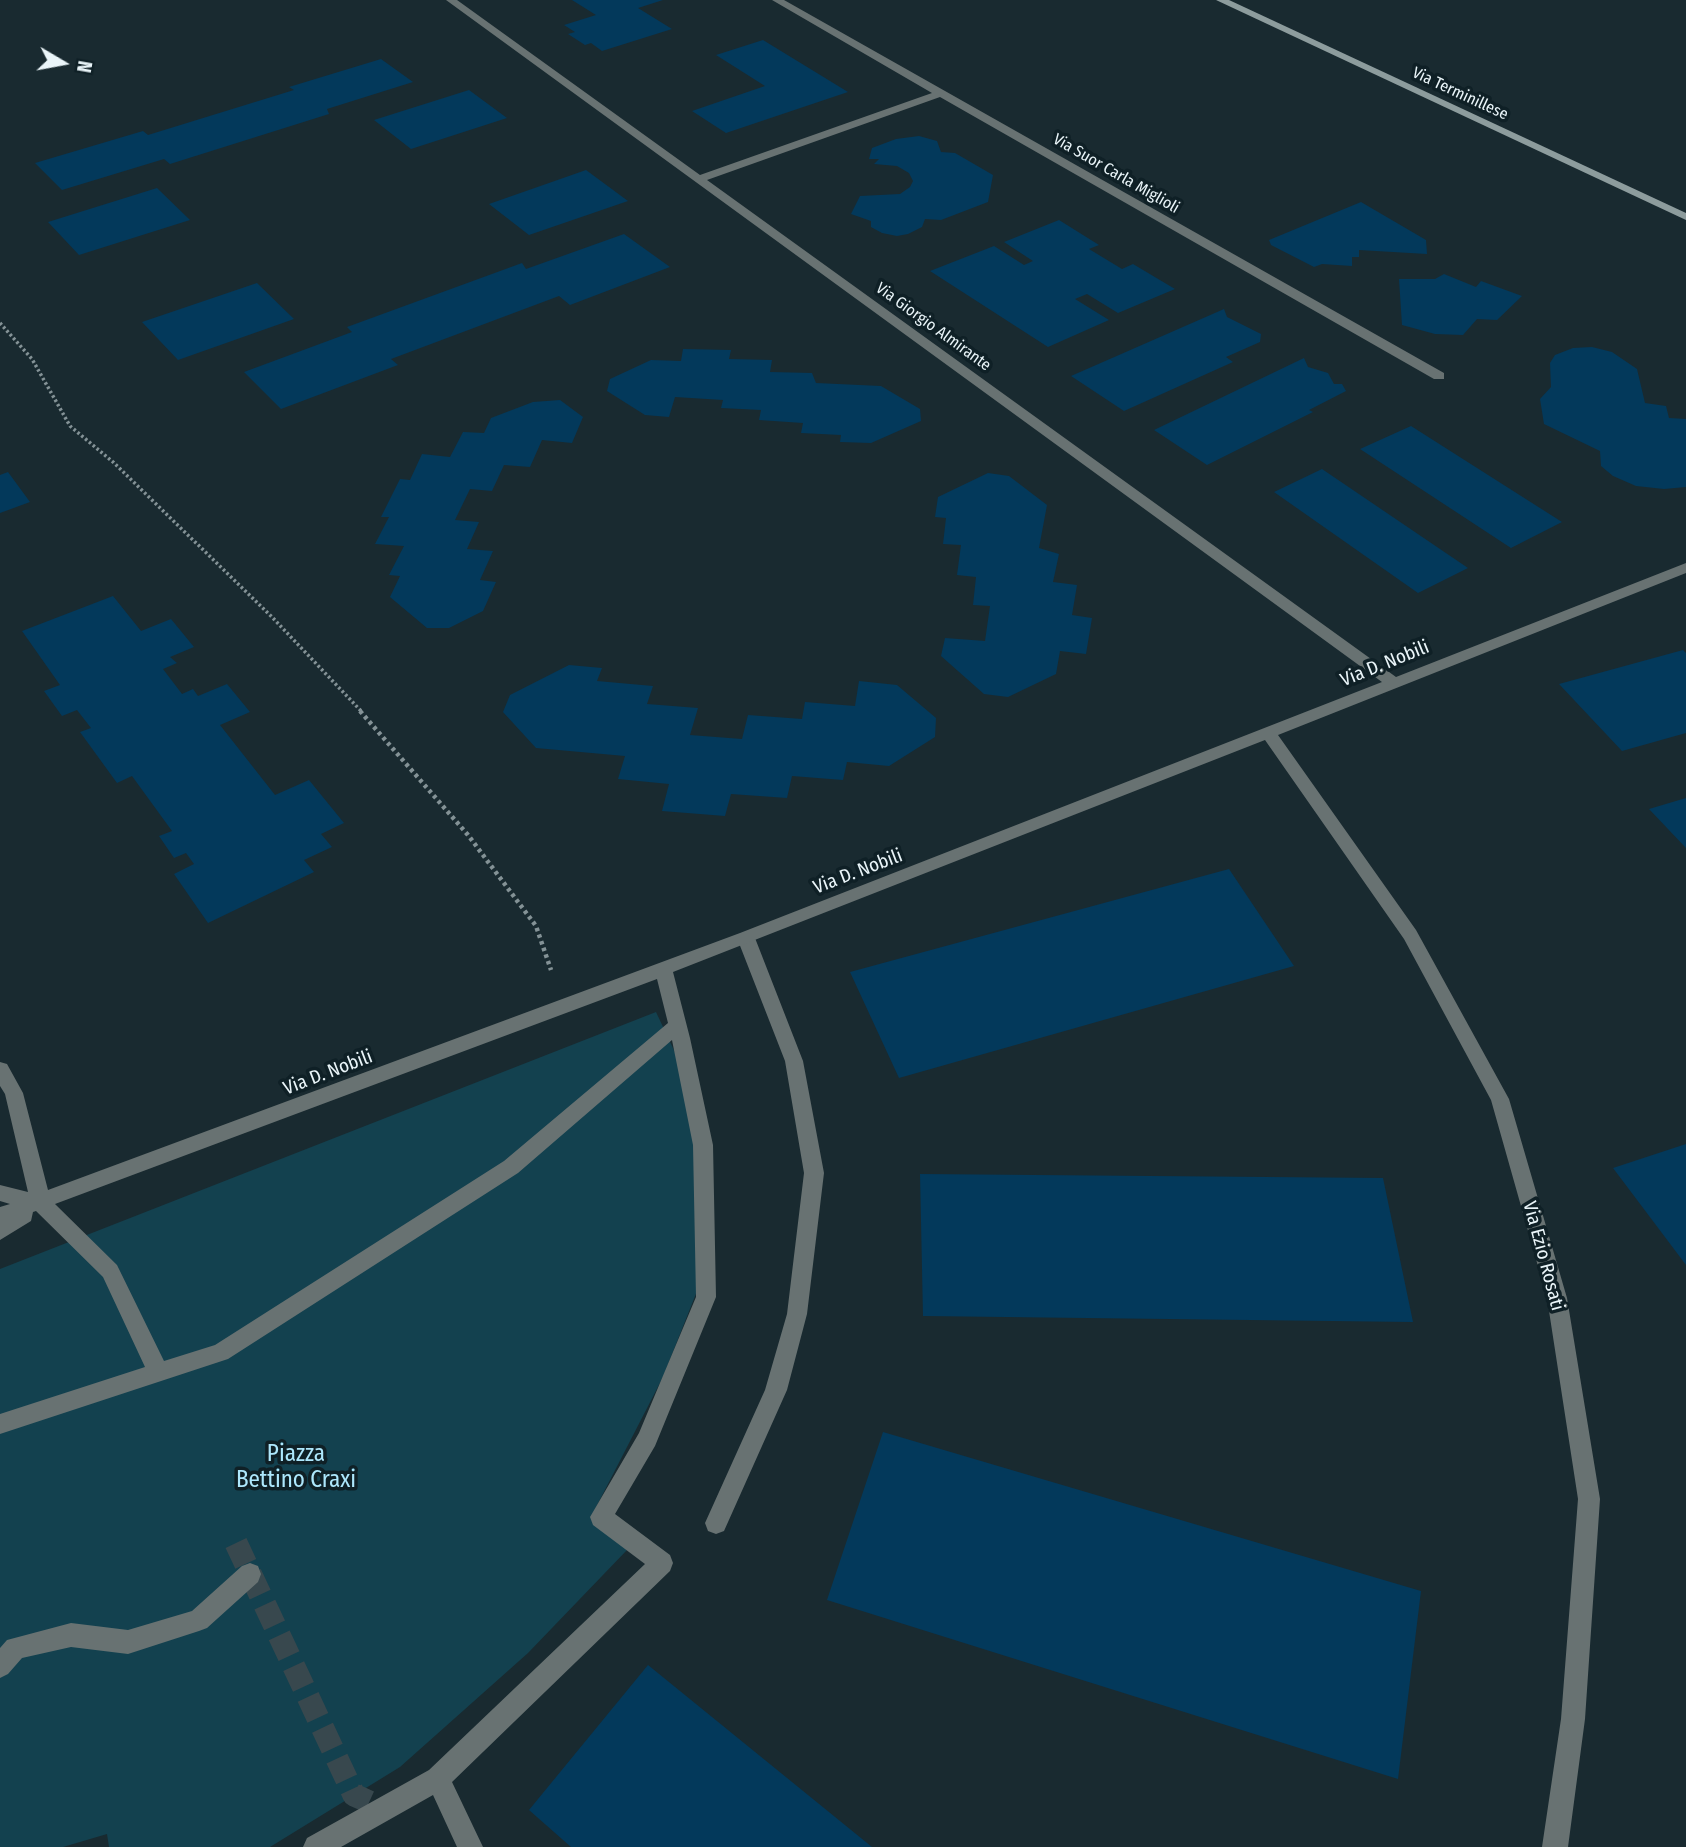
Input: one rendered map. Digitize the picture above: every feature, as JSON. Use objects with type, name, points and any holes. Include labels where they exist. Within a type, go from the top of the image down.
[{"type":"main road","name":"Via Terminillese","points":[[1221,0],[1686,217]]},
{"type":"street","name":"Via Giorgio Almirante","points":[[451,0],[1394,683]]},
{"type":"street","name":"Via Suor Carla Miglioli","points":[[777,0],[1439,376]]},
{"type":"street","points":[[699,180],[941,93]]},
{"type":"street","name":"Via D. Nobili","points":[[41,1203],[747,938],[1686,568]]},
{"type":"street","name":"Via Ezio Rosati","points":[[1268,733],[1410,935],[1500,1099],[1557,1298],[1589,1499],[1573,1719],[1555,1847]]},
{"type":"street","points":[[716,1523],[776,1390],[797,1314],[814,1173],[794,1061],[747,938]]},
{"type":"street","points":[[316,1847],[438,1779],[662,1563],[601,1517],[647,1439],[706,1297],[703,1145],[678,1025],[663,969]]},
{"type":"street","points":[[0,1424],[221,1352],[511,1167],[678,1025]]},
{"type":"street","points":[[0,1069],[14,1093],[41,1203],[110,1271],[159,1373]]},
{"type":"street","points":[[0,1194],[41,1203]]},
{"type":"street","points":[[0,1216],[41,1203]]},
{"type":"street","points":[[0,1231],[41,1203]]},
{"type":"street","points":[[0,1666],[15,1648],[71,1635],[128,1642],[199,1620],[250,1574]]},
{"type":"street","points":[[438,1779],[470,1847]]},
{"type":"path","points":[[0,323],[32,359],[70,426],[113,462],[271,616],[377,729],[468,835],[536,926],[564,1007]]},
{"type":"green space","name":"Piazza Bettino Craxi","points":[[656,1012],[687,1078],[710,1162],[703,1276],[663,1377],[592,1515],[627,1550],[528,1653],[400,1767],[270,1847],[109,1847],[107,1834],[63,1847],[0,1847],[0,1269]]},
{"type":"building","points":[[572,0],[663,0],[638,8],[672,29],[602,51],[591,43],[585,45],[568,34],[575,32],[564,25],[596,15]]},
{"type":"building","points":[[763,40],[848,92],[726,133],[692,111],[765,86],[716,55]]},
{"type":"building","points":[[381,59],[413,82],[327,109],[329,114],[170,164],[164,159],[62,190],[35,163],[143,131],[148,135],[294,90],[289,87]]},
{"type":"building","points":[[469,90],[507,118],[411,149],[374,120]]},
{"type":"building","points":[[919,136],[937,141],[941,152],[955,153],[993,175],[988,202],[941,220],[925,219],[922,227],[908,234],[897,236],[882,233],[871,227],[871,221],[851,214],[860,196],[900,194],[910,187],[913,181],[909,173],[897,166],[874,164],[879,159],[869,159],[872,148],[896,139]]},
{"type":"building","points":[[586,170],[628,201],[529,235],[489,204]]},
{"type":"building","points":[[157,188],[190,220],[79,255],[48,222]]},
{"type":"building","points":[[1361,202],[1426,240],[1427,254],[1359,250],[1359,257],[1352,257],[1352,266],[1322,264],[1314,267],[1271,245],[1269,240]]},
{"type":"building","points":[[1059,220],[1099,245],[1089,249],[1122,269],[1133,264],[1175,289],[1118,313],[1087,294],[1075,299],[1109,320],[1048,347],[930,271],[994,246],[1024,265],[1033,261],[1004,242]]},
{"type":"building","points":[[624,234],[670,267],[570,305],[559,296],[391,359],[398,365],[281,409],[244,372],[352,332],[347,327],[522,263],[526,269]]},
{"type":"building","points":[[1444,274],[1476,287],[1481,281],[1522,296],[1497,320],[1477,319],[1463,335],[1435,334],[1402,325],[1399,279],[1435,279]]},
{"type":"building","points":[[257,283],[294,319],[178,360],[142,322]]},
{"type":"building","points":[[1224,309],[1227,317],[1261,334],[1260,342],[1226,357],[1233,362],[1124,411],[1071,376]]},
{"type":"building","points":[[1592,347],[1612,352],[1637,369],[1645,403],[1666,406],[1669,418],[1686,419],[1686,487],[1664,489],[1636,486],[1613,476],[1601,466],[1600,451],[1544,424],[1540,399],[1551,387],[1550,363],[1555,355],[1573,348]]},
{"type":"building","points":[[683,349],[731,350],[729,359],[772,360],[770,372],[812,373],[816,383],[881,386],[920,409],[921,421],[871,443],[840,442],[841,435],[801,433],[803,423],[759,420],[761,410],[721,408],[723,400],[675,397],[669,417],[645,415],[607,391],[610,379],[651,360],[681,361]]},
{"type":"building","points":[[1304,358],[1308,367],[1328,373],[1334,384],[1342,384],[1346,391],[1309,410],[1313,412],[1207,465],[1154,430]]},
{"type":"building","points":[[560,400],[583,417],[572,443],[542,440],[530,467],[504,465],[492,491],[470,489],[455,520],[479,522],[467,549],[493,551],[480,580],[496,582],[483,611],[449,628],[427,628],[390,597],[400,576],[389,575],[404,546],[375,544],[389,517],[381,517],[400,479],[410,480],[422,454],[450,457],[463,432],[484,433],[491,418],[533,402]]},
{"type":"building","points":[[1411,426],[1562,522],[1511,548],[1360,449]]},
{"type":"building","points":[[1322,469],[1468,568],[1418,593],[1274,492]]},
{"type":"building","points":[[8,472],[30,502],[0,513],[0,475]]},
{"type":"building","points":[[988,473],[1009,476],[1047,505],[1039,548],[1059,554],[1053,582],[1077,585],[1072,615],[1092,618],[1086,654],[1060,651],[1056,674],[1008,697],[984,694],[941,656],[945,638],[985,641],[990,606],[973,605],[976,577],[957,575],[961,545],[943,544],[946,518],[935,517],[938,497]]},
{"type":"building","points":[[113,596],[141,631],[171,619],[194,647],[170,657],[177,663],[163,669],[182,694],[193,689],[198,696],[227,684],[250,712],[220,725],[275,795],[309,780],[344,823],[321,834],[332,847],[304,860],[314,872],[208,923],[174,874],[194,864],[186,853],[174,858],[159,836],[172,831],[132,776],[117,783],[80,732],[91,728],[77,710],[62,716],[44,691],[60,685],[22,631]]},
{"type":"building","points":[[1683,650],[1686,653],[1686,733],[1622,751],[1559,684]]},
{"type":"building","points":[[569,665],[602,668],[597,681],[653,686],[647,704],[698,708],[690,735],[742,739],[748,715],[802,719],[805,702],[855,706],[859,681],[897,685],[936,718],[935,737],[889,766],[847,762],[843,780],[792,776],[787,798],[731,794],[725,816],[662,811],[669,784],[618,779],[625,756],[536,748],[503,712],[510,695]]},
{"type":"building","points":[[1686,798],[1686,848],[1649,809]]},
{"type":"building","points":[[1229,869],[1294,966],[899,1078],[850,972]]},
{"type":"building","points":[[1686,1144],[1686,1265],[1613,1168]]},
{"type":"building","points":[[920,1174],[1383,1178],[1413,1322],[923,1316]]},
{"type":"building","points":[[883,1432],[1421,1591],[1398,1779],[827,1600]]},
{"type":"building","points":[[648,1665],[872,1847],[571,1847],[529,1810]]},
{"type":"tunnel","points":[[236,1543],[354,1795],[385,1809]]}]
